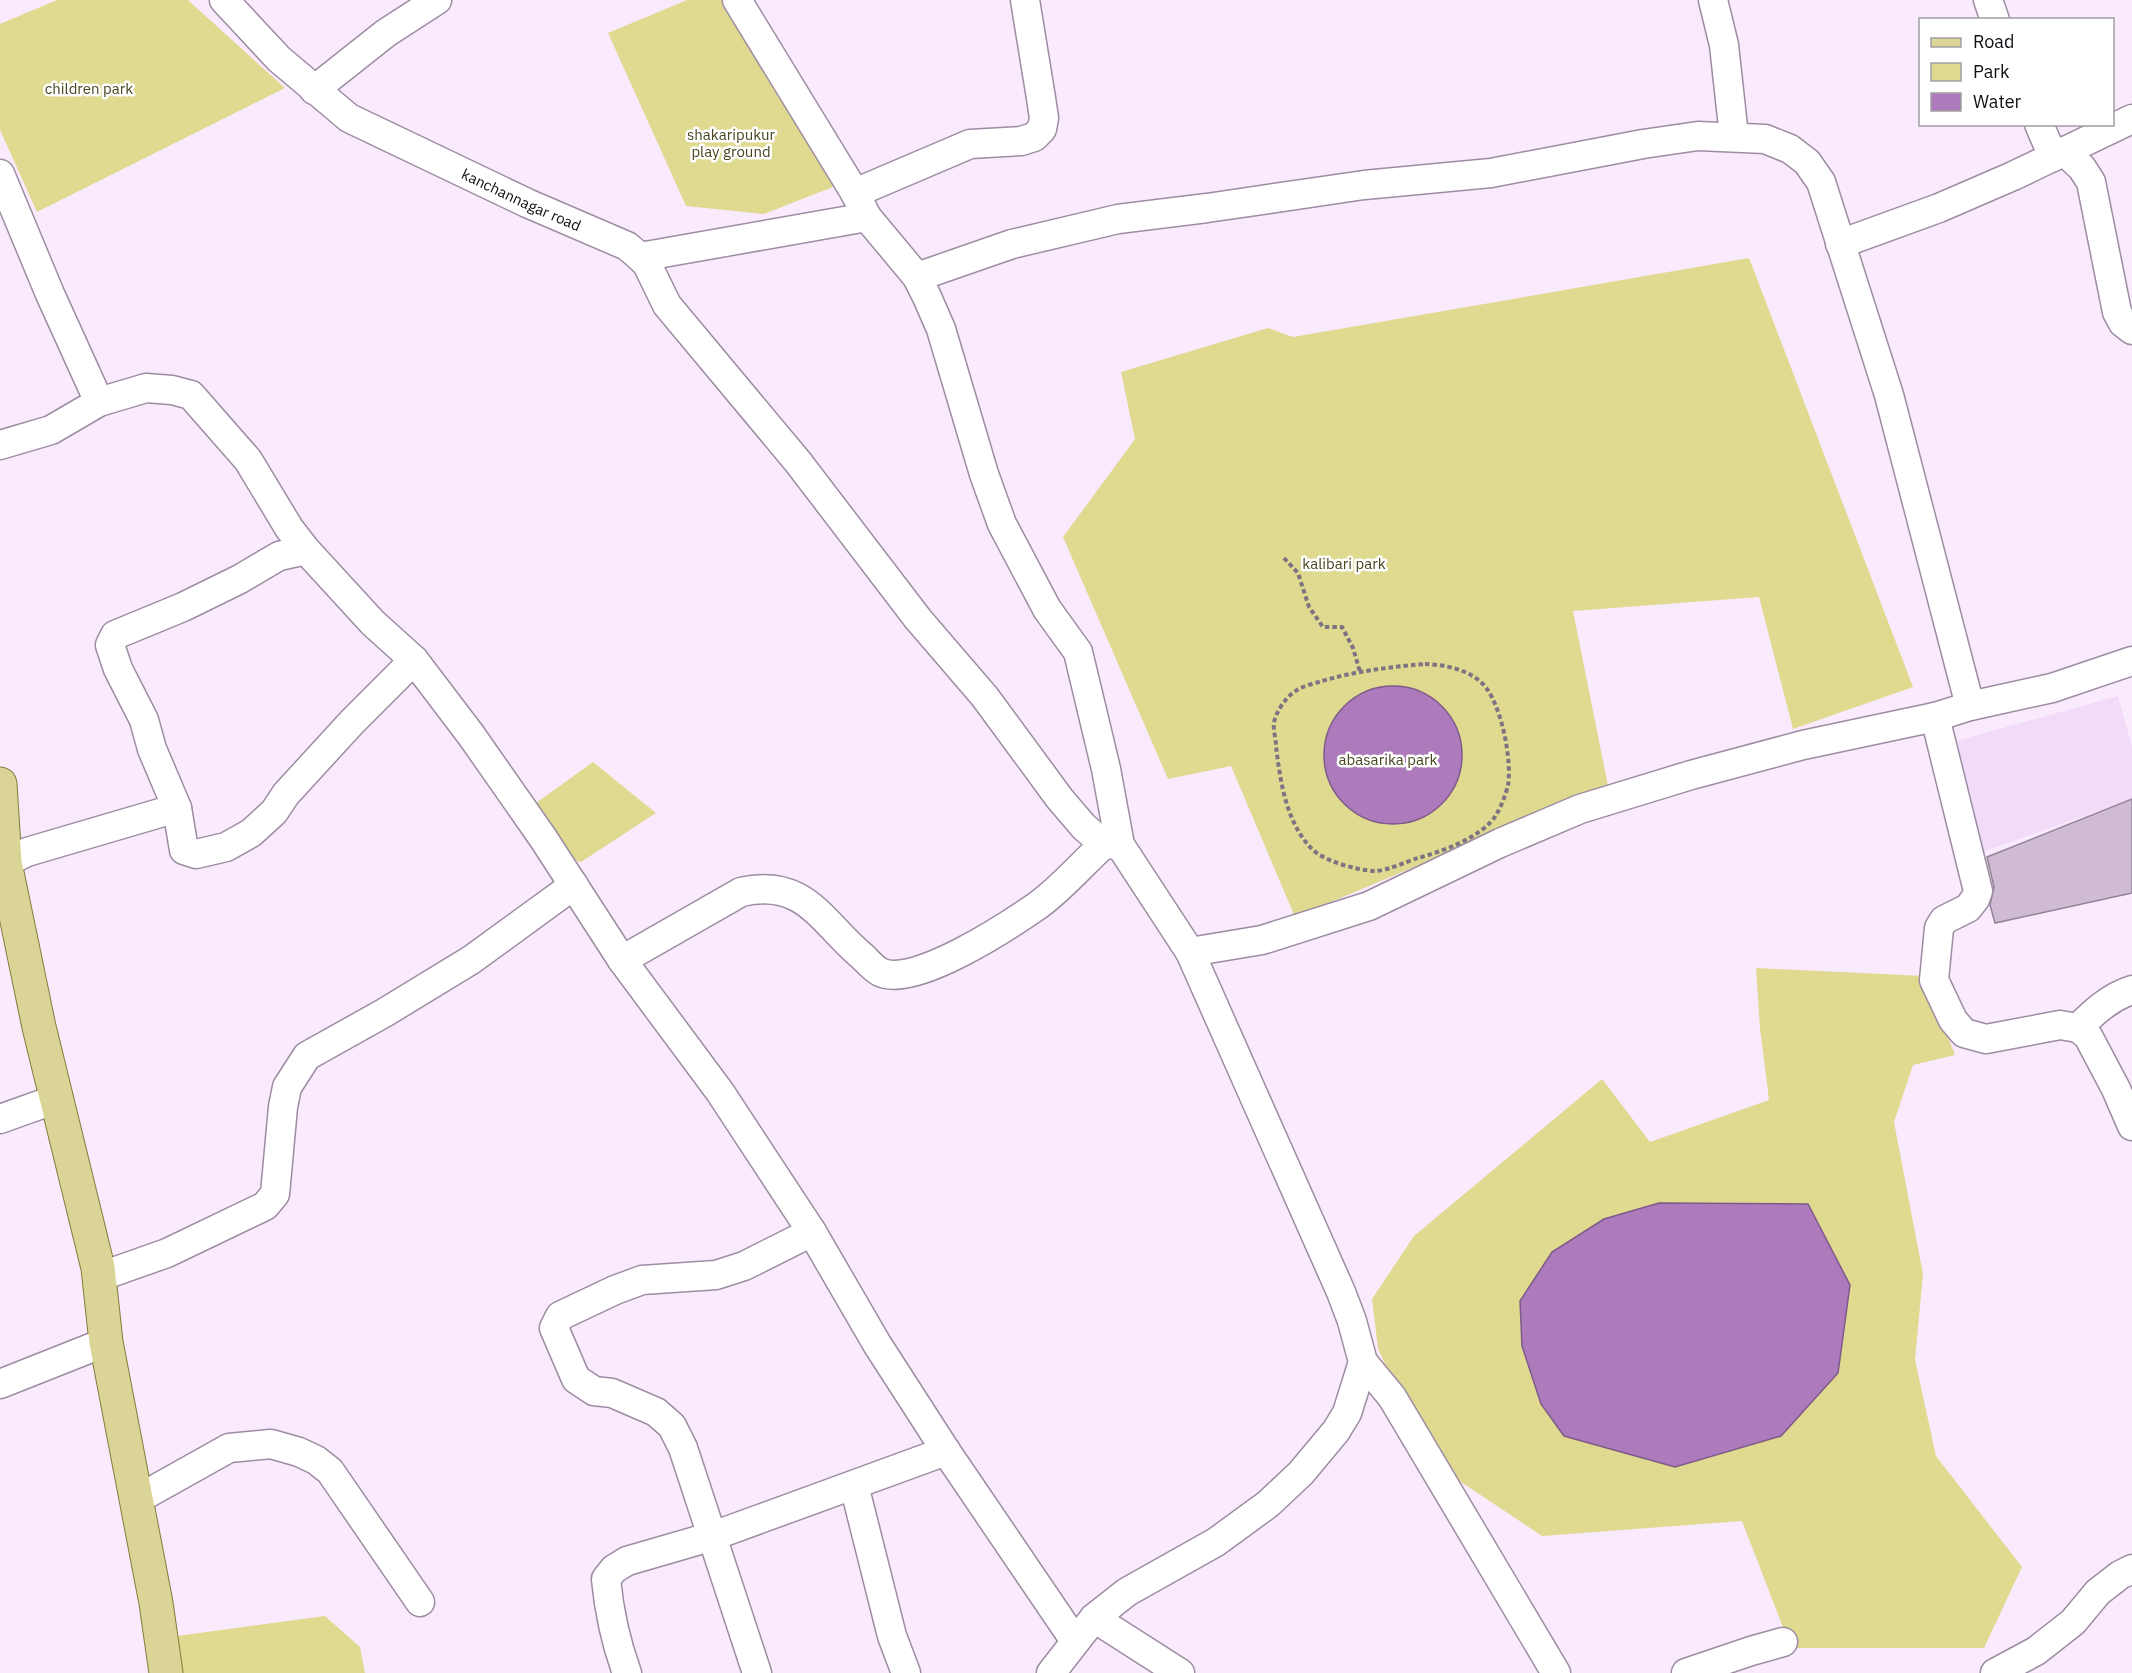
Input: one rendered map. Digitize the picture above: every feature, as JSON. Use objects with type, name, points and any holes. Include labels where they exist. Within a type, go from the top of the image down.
[{"type":"main road","points":[[0,784],[8,916],[39,1027],[99,1276],[106,1342],[156,1604],[166,1673]]},
{"type":"street","name":"kanchannagar road","points":[[224,0],[279,59],[349,118],[526,203],[627,246],[640,257]]},
{"type":"street","points":[[314,90],[386,33],[437,0]]},
{"type":"street","points":[[737,0],[861,205],[917,276],[941,329],[984,474],[1002,524],[1047,609],[1077,652],[1106,769],[1112,844]]},
{"type":"street","points":[[640,257],[861,205],[970,144],[1021,141],[1034,137],[1042,129],[1044,118],[1025,0]]},
{"type":"street","points":[[1713,0],[1724,45],[1734,136]]},
{"type":"street","points":[[1988,0],[1994,18]]},
{"type":"street","points":[[1840,244],[1939,208],[2132,119]]},
{"type":"street","points":[[2040,126],[2058,154],[2082,168],[2091,182],[2117,312],[2122,323],[2132,330]]},
{"type":"street","points":[[917,276],[1012,244],[1119,219],[1364,185],[1491,173],[1643,144],[1698,136],[1734,136],[1765,140],[1790,149],[1807,162],[1821,182],[1889,395],[1970,706]]},
{"type":"street","points":[[0,174],[50,294],[99,402]]},
{"type":"street","points":[[640,257],[647,264],[667,305],[798,462],[918,619],[985,698],[1060,799],[1084,827],[1112,844],[1190,952],[1341,1292],[1363,1362],[1392,1397],[1556,1673]]},
{"type":"street","points":[[0,445],[51,430],[99,402],[146,388],[172,390],[191,395],[248,460],[289,528],[306,550],[373,623],[414,660],[471,735],[574,885],[622,960],[720,1092],[812,1232],[877,1344],[946,1451],[1076,1641]]},
{"type":"street","points":[[306,550],[279,556],[240,579],[183,607],[115,635],[111,640],[110,645],[117,669],[144,720],[152,749],[177,808],[184,850],[196,854],[226,847],[251,833],[274,812],[286,795],[351,722],[414,660]]},
{"type":"street","points":[[1190,952],[1262,940],[1369,906],[1500,843],[1580,809],[1691,775],[1803,745],[1935,717],[1970,706],[2052,688],[2132,661]]},
{"type":"street","points":[[1935,717],[1978,891],[1968,908],[1944,920],[1939,928],[1934,980],[1943,1001],[1953,1020],[1964,1032],[1986,1039],[2060,1025],[2078,1028],[2088,1036],[2116,1089],[2132,1126]]},
{"type":"street","points":[[5,863],[27,852],[177,808]]},
{"type":"street","points":[[622,960],[741,892],[755,889],[777,891],[799,897],[817,909],[840,937],[880,972],[898,975],[915,973],[955,956],[1038,905],[1112,844]]},
{"type":"street","points":[[99,1276],[167,1253],[264,1206],[275,1194],[287,1087],[307,1056],[471,960],[574,885]]},
{"type":"street","points":[[2078,1028],[2112,998],[2132,990]]},
{"type":"street","points":[[0,1119],[57,1100]]},
{"type":"street","points":[[757,1673],[683,1448],[672,1426],[656,1412],[612,1393],[594,1391],[576,1379],[554,1328],[560,1316],[615,1290],[642,1280],[716,1275],[744,1266],[812,1232]]},
{"type":"street","points":[[0,1384],[106,1342]]},
{"type":"street","points":[[1051,1673],[1094,1618],[1127,1592],[1216,1542],[1268,1504],[1301,1473],[1336,1431],[1347,1413],[1363,1362]]},
{"type":"street","points":[[136,1500],[229,1448],[271,1444],[299,1452],[316,1460],[330,1472],[420,1602]]},
{"type":"street","points":[[627,1673],[616,1638],[606,1579],[614,1569],[627,1561],[713,1536],[946,1451]]},
{"type":"street","points":[[854,1485],[892,1636],[906,1673]]},
{"type":"street","points":[[1995,1673],[2036,1651],[2073,1622],[2098,1592],[2132,1569]]},
{"type":"street","points":[[1094,1618],[1180,1673]]},
{"type":"street","points":[[1686,1673],[1783,1642]]},
{"type":"path","points":[[1284,558],[1298,573],[1309,607],[1323,627],[1342,627],[1353,648],[1359,671]]},
{"type":"path","points":[[1425,664],[1464,671],[1486,688],[1494,702],[1509,762],[1508,786],[1496,816],[1487,825],[1472,836],[1433,854],[1376,871],[1339,864],[1312,849],[1298,831],[1286,802],[1274,723],[1285,700],[1302,687],[1359,671],[1425,664]]},
{"type":"shaded area","points":[[2118,696],[2132,747],[2132,799],[1982,852],[1949,743]]},
{"type":"green space","name":"children park","points":[[57,0],[188,0],[285,88],[37,212],[0,130],[0,24]]},
{"type":"green space","name":"shakaripukur play ground","points":[[687,0],[722,0],[838,185],[764,214],[686,206],[608,33]]},
{"type":"green space","name":"kalibari park","points":[[1749,258],[1913,687],[1793,729],[1759,597],[1573,611],[1608,786],[1295,917],[1231,766],[1168,779],[1063,537],[1135,439],[1121,372],[1268,328],[1293,337]]},
{"type":"green space","points":[[593,762],[656,813],[581,862],[558,857],[529,808]]},
{"type":"green space","points":[[1756,968],[1923,976],[1955,1055],[1913,1065],[1894,1122],[1923,1274],[1915,1360],[1936,1456],[2022,1567],[1984,1648],[1791,1648],[1742,1521],[1542,1536],[1410,1448],[1408,1418],[1378,1348],[1372,1299],[1414,1236],[1602,1079],[1650,1142],[1769,1100],[1760,1028]]},
{"type":"green space","points":[[325,1616],[360,1647],[365,1673],[183,1673],[177,1636]]},
{"type":"water","points":[[1393,686],[1419,691],[1442,706],[1457,729],[1462,755],[1457,781],[1442,804],[1419,819],[1393,824],[1367,819],[1344,804],[1329,781],[1324,755],[1329,729],[1344,706],[1367,691]]},
{"type":"water","points":[[1659,1203],[1808,1204],[1850,1285],[1838,1373],[1781,1436],[1675,1467],[1564,1436],[1541,1404],[1522,1346],[1520,1301],[1552,1252],[1604,1219]]},
{"type":"building","points":[[2132,799],[2132,893],[1995,923],[1990,905],[1994,887],[1987,857]]},
{"type":"park label","name":"abasarika park","points":[[1388,759]]}]
